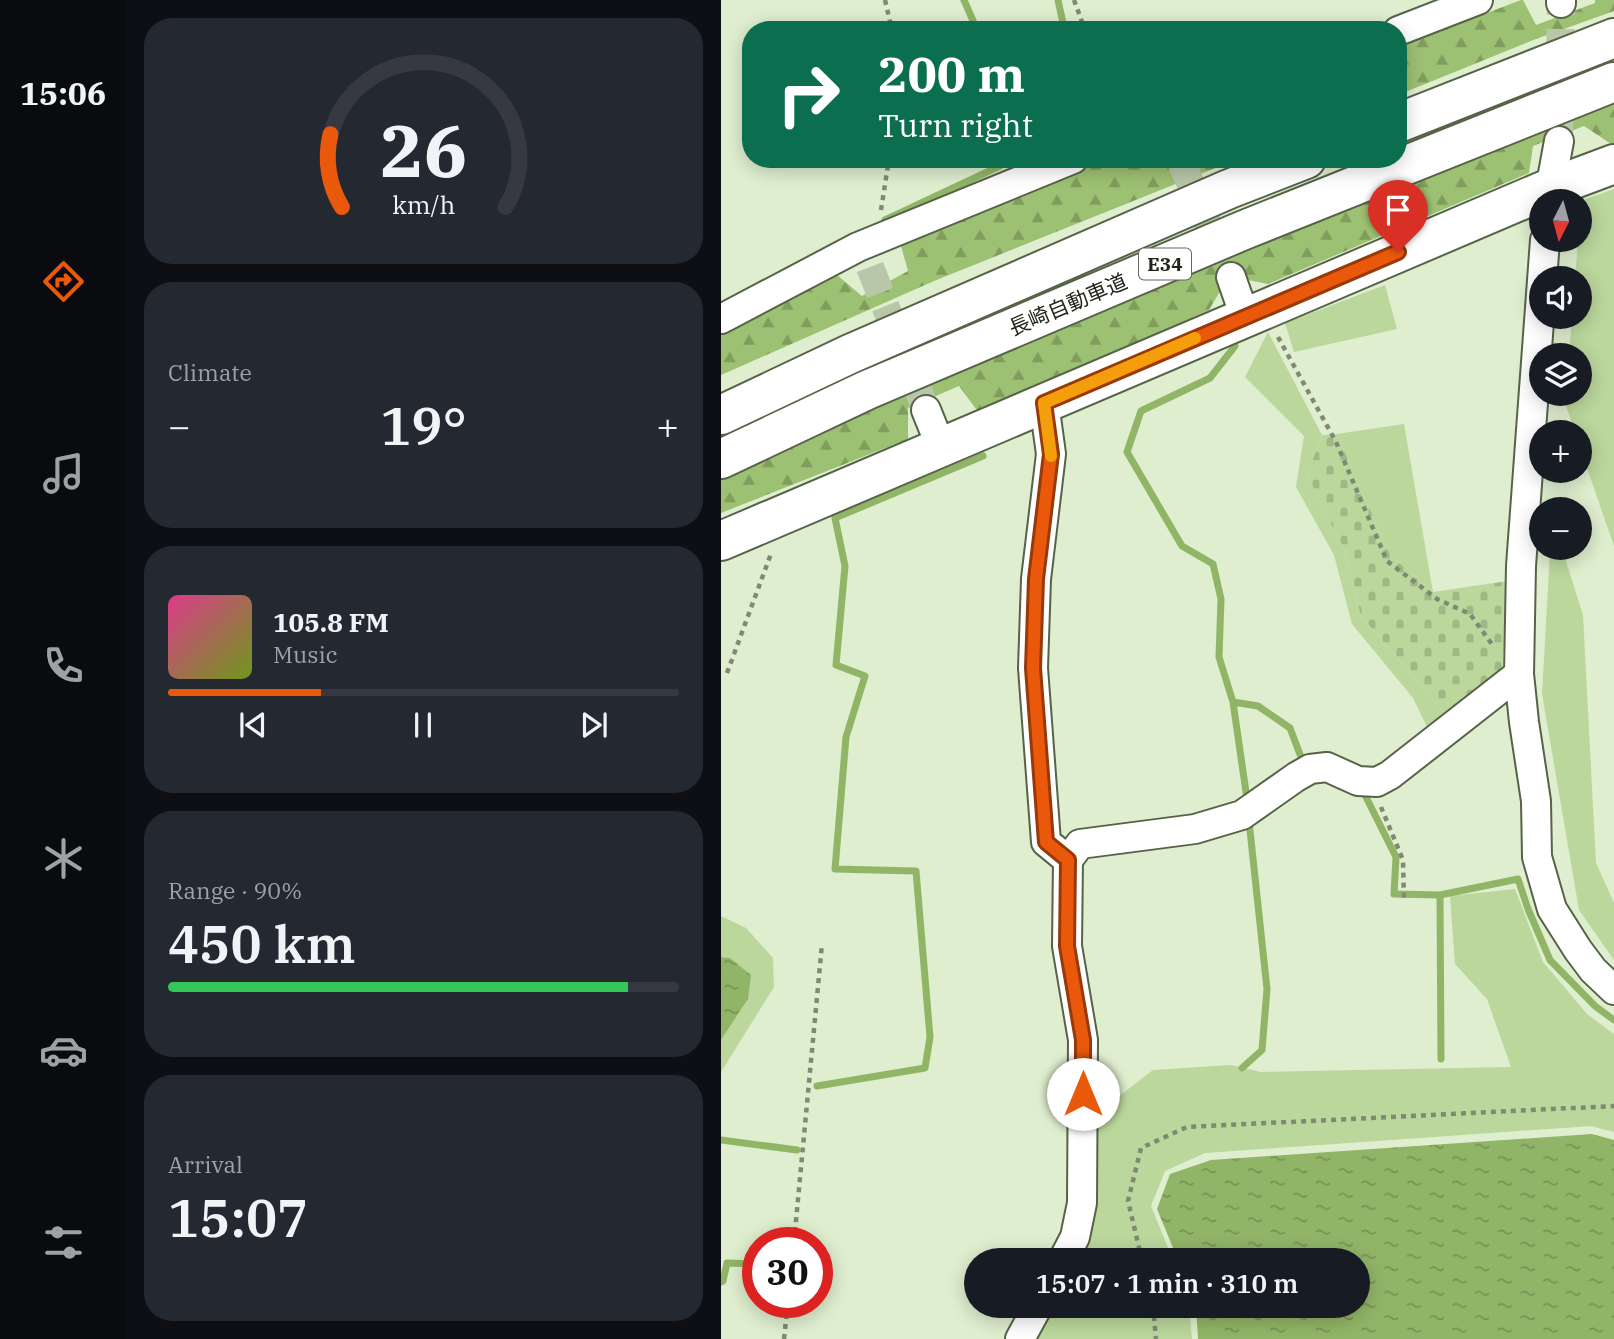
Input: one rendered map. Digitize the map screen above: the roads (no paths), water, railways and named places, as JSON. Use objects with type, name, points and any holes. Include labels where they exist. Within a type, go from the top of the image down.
[{"type":"main road","points":[[1407,119],[1614,38]]},
{"type":"main road","name":"長崎自動車道","points":[[1407,165],[1614,82]]},
{"type":"main road","points":[[1560,189],[1614,164]]},
{"type":"main road","name":"長崎自動車道","points":[[721,415],[850,354],[1284,168]]},
{"type":"main road","name":"長崎自動車道","points":[[721,458],[867,390],[1219,241],[1400,168]]},
{"type":"main road","points":[[721,541],[1245,317],[1529,202]]},
{"type":"street","points":[[1407,28],[1478,0]]},
{"type":"street","points":[[1550,189],[1559,141]]},
{"type":"street","points":[[721,318],[1053,168]]},
{"type":"street","points":[[1544,252],[1521,566],[1519,674],[1535,801],[1537,857],[1552,909],[1593,970],[1614,990]]},
{"type":"street","points":[[1231,277],[1245,317]]},
{"type":"street","points":[[1044,403],[1051,454],[1036,579],[1033,668],[1046,842],[1068,860]]},
{"type":"street","points":[[926,410],[941,447]]},
{"type":"street","points":[[1069,1248],[1075,1237],[1082,1203],[1083,1040],[1067,946],[1068,860],[1080,844],[1195,829],[1242,815],[1303,773],[1327,767],[1358,781],[1377,782],[1390,775],[1519,674]]},
{"type":"street","points":[[1020,1339],[1031,1318]]},
{"type":"water","points":[[721,957],[730,958],[751,975],[748,999],[721,1040]]},
{"type":"water","points":[[1592,1134],[1614,1140],[1614,1339],[1198,1339],[1197,1318],[1370,1318],[1370,1248],[1173,1248],[1157,1209],[1170,1174],[1211,1160]]},
{"type":"waterway","points":[[964,0],[973,21]]},
{"type":"waterway","points":[[1058,0],[1063,21]]},
{"type":"waterway","points":[[885,220],[996,168]]},
{"type":"waterway","points":[[1235,346],[1210,378],[1141,411],[1127,452],[1182,546],[1213,564],[1221,599],[1219,657],[1233,702],[1247,799]]},
{"type":"waterway","points":[[817,1086],[925,1068],[930,1037],[916,871],[835,869],[846,737],[865,676],[836,665],[845,566],[835,518],[983,456]]},
{"type":"waterway","points":[[1233,702],[1258,706],[1290,728],[1304,765]]},
{"type":"waterway","points":[[1357,791],[1364,793],[1396,857],[1394,894],[1440,895],[1518,879],[1550,960],[1595,1006],[1614,1020]]},
{"type":"waterway","points":[[1242,1068],[1262,1050],[1267,989],[1249,821]]},
{"type":"waterway","points":[[1440,895],[1441,1059]]},
{"type":"waterway","points":[[721,1140],[797,1150]]},
{"type":"waterway","points":[[721,1282],[727,1263],[742,1263]]},
{"type":"tunnel","points":[[1559,141],[1561,3]]},
{"type":"tunnel","points":[[1184,168],[1231,277]]},
{"type":"tunnel","points":[[870,267],[926,410]]}]
